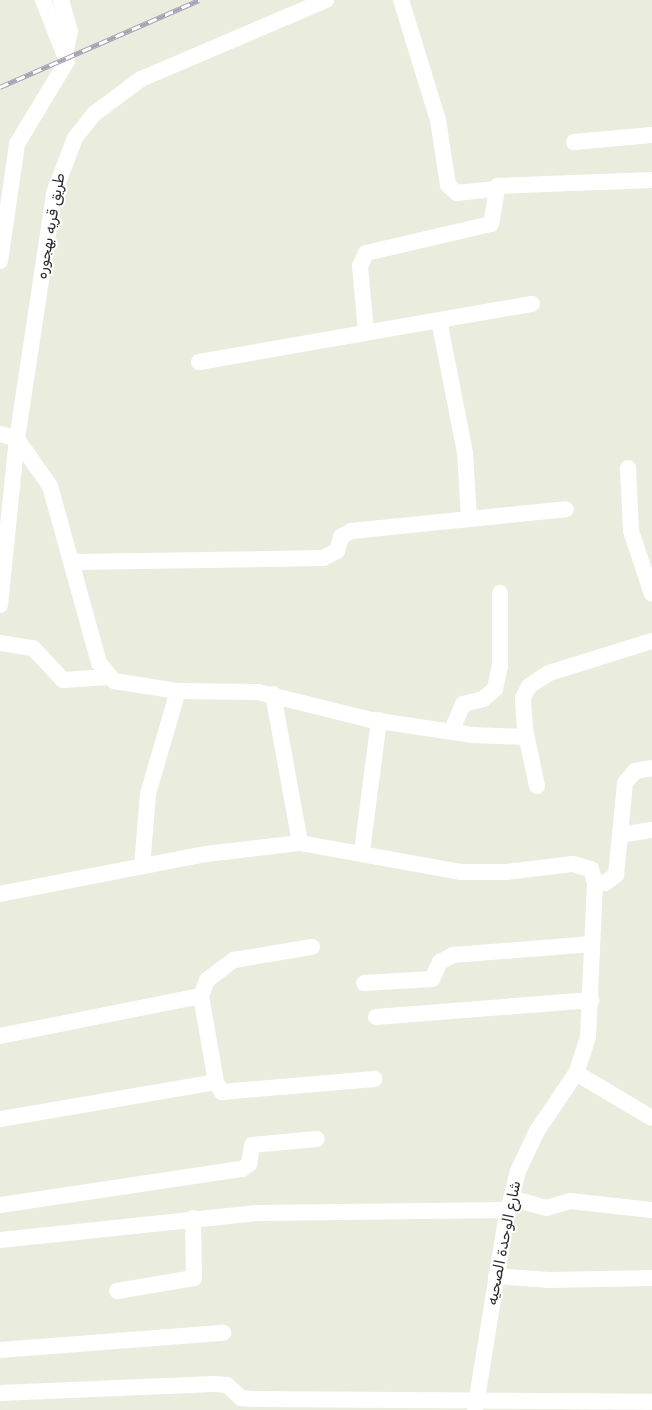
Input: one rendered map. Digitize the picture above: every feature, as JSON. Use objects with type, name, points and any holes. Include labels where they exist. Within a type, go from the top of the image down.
[{"type":"street","name":"طريق قريه بهجوره","points":[[0,605],[9,437],[54,193],[75,138],[94,114],[141,79],[326,0]]},
{"type":"street","points":[[401,0],[438,120],[448,185],[457,193],[494,189],[652,180]]},
{"type":"street","points":[[0,262],[17,144],[37,105],[64,70],[66,50],[50,5]]},
{"type":"street","points":[[574,142],[652,135]]},
{"type":"street","points":[[366,332],[362,256],[491,224],[495,218],[494,189]]},
{"type":"street","points":[[199,362],[532,304]]},
{"type":"street","points":[[439,320],[465,454],[469,518]]},
{"type":"street","points":[[9,437],[44,472],[75,562],[93,644],[108,677]]},
{"type":"street","points":[[628,468],[631,531],[652,594]]},
{"type":"street","points":[[75,562],[323,558],[337,551],[341,537],[351,531],[566,509]]},
{"type":"street","points":[[452,730],[463,704],[482,699],[495,689],[500,666],[500,593]]},
{"type":"street","points":[[537,786],[526,737],[523,698],[536,680],[652,641]]},
{"type":"street","points":[[0,643],[33,648],[63,680],[108,677],[129,685],[178,691],[273,694],[378,720],[526,737]]},
{"type":"street","points":[[142,866],[148,794],[178,691]]},
{"type":"street","points":[[273,694],[300,843]]},
{"type":"street","points":[[362,852],[378,720]]},
{"type":"street","points":[[0,894],[142,866],[300,843],[362,852],[461,872],[582,865],[591,869],[595,883],[605,883],[616,876],[625,783],[636,771],[652,768]]},
{"type":"street","points":[[620,835],[652,830]]},
{"type":"street","name":"شارع الوحدة الصحيه","points":[[476,1404],[496,1276],[510,1204],[526,1150],[576,1073],[588,1038],[595,883]]},
{"type":"street","points":[[364,983],[432,979],[440,962],[453,955],[592,944]]},
{"type":"street","points":[[312,947],[234,960],[207,980],[201,996],[216,1082],[224,1092],[374,1080]]},
{"type":"street","points":[[0,1036],[201,996]]},
{"type":"street","points":[[376,1017],[591,1000]]},
{"type":"street","points":[[576,1073],[652,1118]]},
{"type":"street","points":[[0,1119],[216,1082]]},
{"type":"street","points":[[0,1205],[242,1169],[249,1164],[252,1145],[318,1139]]},
{"type":"street","points":[[0,1240],[193,1218],[292,1212],[510,1204],[546,1208],[570,1201],[652,1210]]},
{"type":"street","points":[[117,1291],[194,1278],[193,1218]]},
{"type":"street","points":[[496,1276],[549,1280],[652,1278]]},
{"type":"street","points":[[0,1350],[223,1333]]},
{"type":"street","points":[[0,1393],[214,1384],[227,1385],[241,1398],[253,1399],[476,1404],[652,1402]]},
{"type":"railway","points":[[0,87],[199,0]]}]
